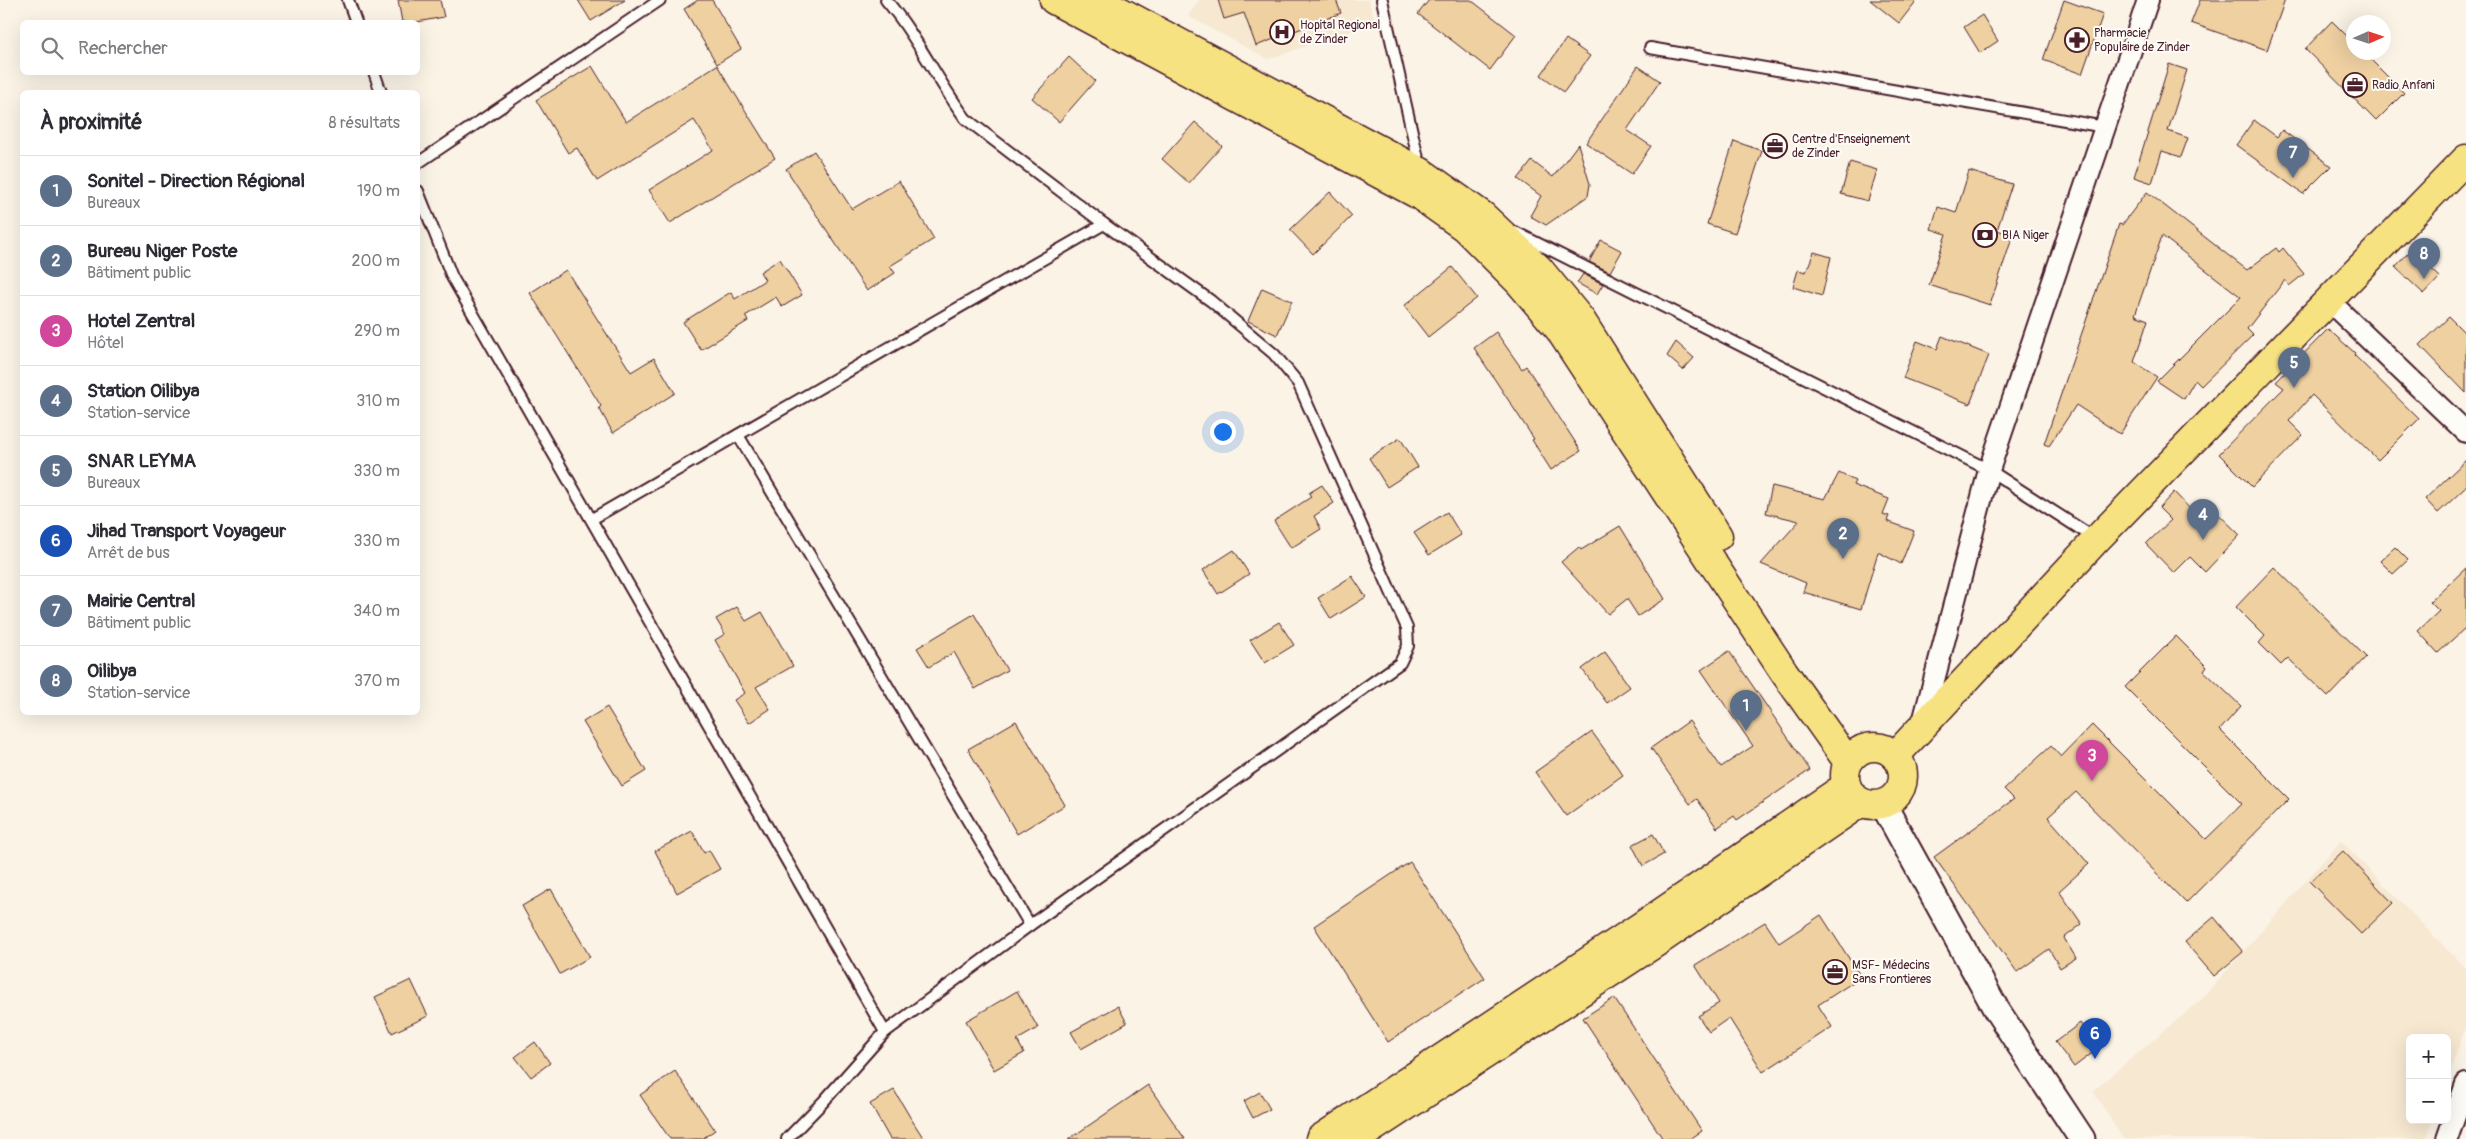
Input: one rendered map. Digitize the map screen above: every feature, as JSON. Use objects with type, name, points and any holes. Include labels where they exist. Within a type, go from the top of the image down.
[{"type":"highway","points":[[1054,0],[1483,216],[1539,269],[1581,320],[1720,540],[1859,781]]},
{"type":"highway","points":[[1099,0],[1420,183],[1519,282],[1559,329],[1784,672],[1859,781],[1898,792],[1902,783],[1901,764],[1895,756],[1882,748],[1874,747],[1859,781],[1663,938],[1356,1139]]},
{"type":"highway","points":[[1895,756],[2096,540],[2466,159]]},
{"type":"highway","points":[[1320,1139],[1859,781]]},
{"type":"street","points":[[1922,727],[1989,470],[2148,0]]},
{"type":"street","points":[[2328,300],[2466,432]]},
{"type":"street","points":[[1859,781],[1996,1009],[2082,1139]]},
{"type":"street","points":[[2447,1139],[2466,1084]]},
{"type":"lane","points":[[348,0],[355,20]]},
{"type":"lane","points":[[420,162],[660,0]]},
{"type":"lane","points":[[787,1139],[823,1102],[885,1032],[1030,925],[1400,662],[1408,646],[1407,628],[1298,383],[1274,354],[1244,328],[966,119],[952,101],[909,29],[886,0]]},
{"type":"lane","points":[[1382,0],[1420,183]]},
{"type":"lane","points":[[1650,48],[2105,127]]},
{"type":"lane","points":[[375,75],[380,90]]},
{"type":"lane","points":[[420,195],[452,277],[885,1032]]},
{"type":"lane","points":[[1483,216],[1989,470],[2096,540]]},
{"type":"lane","points":[[592,519],[1104,224]]},
{"type":"lane","points":[[738,435],[1030,925]]},
{"type":"shaded area","name":"Hopital Regional de Zinder","points":[[1199,0],[1369,0],[1375,23],[1268,59],[1188,16]]},
{"type":"shaded area","points":[[2341,841],[2466,969],[2466,1026],[2451,1068],[2451,1034],[2406,1034],[2406,1124],[2432,1124],[2426,1139],[2123,1139],[2093,1091],[2201,1000]]},
{"type":"building","points":[[398,0],[440,0],[444,17],[420,21],[402,20]]},
{"type":"building","points":[[578,0],[625,0],[591,21]]},
{"type":"building","points":[[698,0],[712,0],[741,49],[717,64],[684,9]]},
{"type":"building","points":[[1218,0],[1336,0],[1341,13],[1256,46],[1244,13],[1224,19]]},
{"type":"building","points":[[1429,0],[1471,0],[1516,35],[1490,70],[1418,14]]},
{"type":"building","points":[[1870,0],[1917,0],[1899,23]]},
{"type":"building","points":[[2064,0],[2103,14],[2082,74],[2043,60]]},
{"type":"building","points":[[2200,0],[2285,0],[2267,50],[2191,23]]},
{"type":"building","points":[[1982,15],[1998,41],[1980,53],[1964,27]]},
{"type":"building","points":[[2332,21],[2346,35],[2346,60],[2371,60],[2404,93],[2376,121],[2305,49]]},
{"type":"building","points":[[1566,39],[1590,56],[1564,92],[1541,75]]},
{"type":"building","points":[[1069,57],[1095,81],[1059,122],[1032,98]]},
{"type":"building","points":[[2169,64],[2187,70],[2168,131],[2188,138],[2181,157],[2162,151],[2152,183],[2134,177]]},
{"type":"building","points":[[717,65],[775,158],[670,223],[649,190],[713,150],[694,120],[597,181],[577,148],[568,153],[536,100],[592,66],[626,122]]},
{"type":"building","points":[[1638,66],[1660,81],[1627,130],[1651,146],[1632,174],[1586,143]]},
{"type":"building","points":[[2254,120],[2277,137],[2282,130],[2331,166],[2303,194],[2236,145]]},
{"type":"building","points":[[1195,122],[1222,146],[1189,183],[1162,159]]},
{"type":"building","points":[[1734,141],[1762,151],[1735,233],[1707,224]]},
{"type":"building","points":[[1578,144],[1590,184],[1588,196],[1546,225],[1530,216],[1541,196],[1518,179],[1532,161],[1553,177]]},
{"type":"building","points":[[814,151],[852,209],[899,181],[934,239],[890,266],[895,273],[867,291],[786,169]]},
{"type":"building","points":[[1850,162],[1877,170],[1868,201],[1841,194]]},
{"type":"building","points":[[1969,171],[2012,184],[1997,230],[2013,235],[1990,305],[1929,285],[1946,234],[1931,229],[1938,207],[1956,213]]},
{"type":"building","points":[[1330,192],[1352,216],[1313,254],[1290,230]]},
{"type":"building","points":[[2147,192],[2247,270],[2276,248],[2279,252],[2283,248],[2304,274],[2289,286],[2285,280],[2247,329],[2253,335],[2201,386],[2195,380],[2184,399],[2157,381],[2241,297],[2162,236],[2135,315],[2148,320],[2134,362],[2157,377],[2120,434],[2076,405],[2049,446],[2044,444],[2119,224],[2122,225]]},
{"type":"building","points":[[1601,240],[1622,251],[1610,272],[1589,262]]},
{"type":"building","points":[[2411,250],[2440,277],[2424,294],[2395,267]]},
{"type":"building","points":[[1814,252],[1831,257],[1822,296],[1793,287],[1798,270],[1806,272]]},
{"type":"building","points":[[780,259],[802,295],[782,307],[776,297],[745,316],[748,321],[701,350],[683,322],[731,292],[735,299],[765,280],[760,272]]},
{"type":"building","points":[[1452,267],[1477,298],[1428,337],[1404,306]]},
{"type":"building","points":[[566,270],[631,372],[654,358],[675,393],[613,433],[599,408],[601,406],[530,293]]},
{"type":"building","points":[[1583,274],[1603,284],[1597,294],[1577,283]]},
{"type":"building","points":[[1262,288],[1292,301],[1277,335],[1248,321]]},
{"type":"building","points":[[2449,317],[2466,334],[2466,393],[2420,345]]},
{"type":"building","points":[[2328,329],[2355,353],[2354,355],[2419,419],[2378,460],[2312,395],[2289,421],[2303,435],[2252,487],[2219,454],[2284,388],[2276,382]]},
{"type":"building","points":[[1496,332],[1522,369],[1526,366],[1581,451],[1551,470],[1532,440],[1534,439],[1474,348]]},
{"type":"building","points":[[1942,336],[1989,355],[1970,404],[1903,378],[1917,341],[1937,349]]},
{"type":"building","points":[[1676,342],[1694,358],[1683,370],[1667,356]]},
{"type":"building","points":[[1400,438],[1418,467],[1387,487],[1369,458]]},
{"type":"building","points":[[2466,460],[2466,487],[2438,513],[2425,499]]},
{"type":"building","points":[[1839,473],[1855,481],[1853,485],[1889,499],[1883,514],[1889,516],[1887,521],[1914,531],[1901,564],[1878,552],[1861,609],[1803,592],[1806,583],[1761,564],[1799,521],[1766,513],[1772,486],[1825,499]]},
{"type":"building","points":[[1322,485],[1334,503],[1314,516],[1321,529],[1291,548],[1274,521],[1311,497],[1309,493]]},
{"type":"building","points":[[2174,492],[2194,513],[2205,501],[2240,535],[2205,572],[2190,557],[2174,573],[2146,544],[2171,520],[2159,508]]},
{"type":"building","points":[[1447,512],[1461,535],[1429,555],[1414,533]]},
{"type":"building","points":[[1620,526],[1665,599],[1638,616],[1627,599],[1608,614],[1561,562],[1579,547],[1581,550]]},
{"type":"building","points":[[2395,547],[2408,560],[2393,574],[2380,561]]},
{"type":"building","points":[[1234,550],[1249,574],[1218,594],[1203,570]]},
{"type":"building","points":[[2274,567],[2366,657],[2328,697],[2288,658],[2281,665],[2259,643],[2265,636],[2236,607]]},
{"type":"building","points":[[2466,568],[2466,627],[2438,653],[2418,631],[2439,611],[2430,602]]},
{"type":"building","points":[[1352,576],[1366,597],[1331,619],[1318,598]]},
{"type":"building","points":[[737,607],[746,621],[762,612],[793,666],[756,687],[770,709],[749,723],[734,700],[745,693],[715,640],[725,634],[716,619]]},
{"type":"building","points":[[974,614],[1007,670],[975,689],[954,652],[929,667],[917,648]]},
{"type":"building","points":[[1279,622],[1294,645],[1265,663],[1250,640]]},
{"type":"building","points":[[2176,636],[2207,667],[2204,671],[2241,706],[2220,730],[2289,799],[2186,903],[2076,792],[2048,817],[2089,864],[2059,891],[2082,924],[2064,938],[2076,958],[2060,968],[2049,949],[2017,972],[1934,857],[2014,799],[2004,789],[2051,746],[2061,757],[2092,725],[2206,839],[2242,804],[2125,687]]},
{"type":"building","points":[[1729,651],[1810,770],[1737,820],[1734,816],[1717,828],[1697,799],[1690,804],[1651,748],[1689,721],[1721,767],[1753,746],[1701,670]]},
{"type":"building","points":[[1605,652],[1630,687],[1607,703],[1582,669]]},
{"type":"building","points":[[607,707],[646,771],[622,786],[583,722]]},
{"type":"building","points":[[1016,721],[1065,805],[1017,834],[968,749]]},
{"type":"building","points":[[1592,732],[1623,775],[1566,816],[1535,772]]},
{"type":"building","points":[[692,831],[704,853],[709,850],[720,869],[677,893],[655,851]]},
{"type":"building","points":[[1653,834],[1664,854],[1643,866],[1632,845]]},
{"type":"building","points":[[2343,851],[2393,903],[2361,934],[2310,882]]},
{"type":"building","points":[[1410,862],[1485,978],[1388,1042],[1314,926]]},
{"type":"building","points":[[551,889],[590,957],[560,974],[522,906]]},
{"type":"building","points":[[1821,915],[1861,977],[1818,1005],[1832,1027],[1763,1072],[1729,1018],[1709,1032],[1698,1016],[1719,1003],[1695,965],[1765,922],[1779,943]]},
{"type":"building","points":[[2214,917],[2243,952],[2214,976],[2185,942]]},
{"type":"building","points":[[411,980],[428,1016],[392,1033],[375,997]]},
{"type":"building","points":[[1017,991],[1038,1028],[1017,1040],[1024,1053],[994,1070],[966,1021]]},
{"type":"building","points":[[1614,998],[1702,1131],[1690,1139],[1663,1139],[1583,1018]]},
{"type":"building","points":[[1118,1006],[1127,1023],[1081,1049],[1071,1032]]},
{"type":"building","points":[[2080,1023],[2099,1048],[2074,1067],[2055,1042]]},
{"type":"building","points":[[535,1042],[550,1063],[531,1077],[515,1057]]},
{"type":"building","points":[[675,1071],[715,1130],[702,1139],[670,1139],[640,1095]]},
{"type":"building","points":[[1148,1085],[1185,1139],[1069,1139]]},
{"type":"building","points":[[894,1090],[924,1139],[890,1139],[870,1104]]},
{"type":"building","points":[[1260,1092],[1270,1109],[1253,1118],[1244,1101]]},
{"type":"place","name":"Hopital Regional de Zinder","points":[[1282,32]]},
{"type":"place","name":"Pharmacie Populaire de Zinder","points":[[2077,40]]},
{"type":"place","name":"Radio Anfani","points":[[2355,85]]},
{"type":"place","name":"Centre d'Enseignement de Zinder","points":[[1775,146]]},
{"type":"place","name":"Mairie Central","points":[[2293,178]]},
{"type":"place","name":"BIA Niger","points":[[1985,235]]},
{"type":"place","name":"Oilibya","points":[[2424,279]]},
{"type":"place","name":"SNAR LEYMA","points":[[2294,388]]},
{"type":"place","name":"Station Oilibya","points":[[2203,540]]},
{"type":"place","name":"Bureau Niger Poste","points":[[1843,559]]},
{"type":"place","name":"Sonitel - Direction Régional","points":[[1746,731]]},
{"type":"place","name":"Hotel Zentral","points":[[2092,781]]},
{"type":"place","name":"MSF- Médecins Sans Frontieres","points":[[1835,972]]},
{"type":"place","name":"Jihad Transport Voyageur","points":[[2095,1059]]}]
